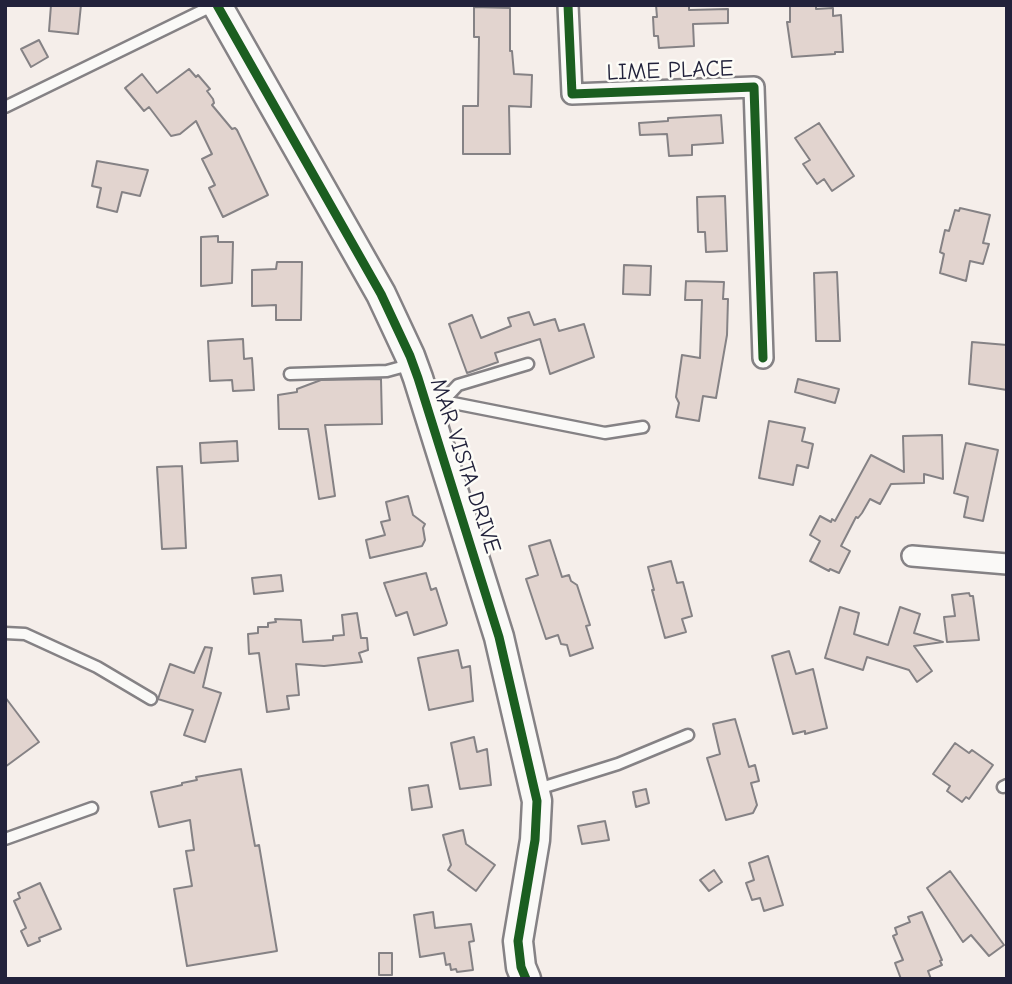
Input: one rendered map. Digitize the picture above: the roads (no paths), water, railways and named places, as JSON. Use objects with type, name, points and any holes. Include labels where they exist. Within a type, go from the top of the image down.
[{"type":"street","name":"MAR VISTA DRIVE","points":[[215,5],[381,294],[413,364],[435,402],[499,637],[537,801],[536,839],[518,941],[521,967],[526,979]]},
{"type":"street","name":"LIME PLACE","points":[[568,5],[572,94],[754,87],[763,358]]},
{"type":"street","points":[[912,556],[1007,564]]},
{"type":"lane","points":[[5,107],[215,5]]},
{"type":"lane","points":[[290,374],[387,371],[413,364]]},
{"type":"lane","points":[[435,402],[458,385],[528,364]]},
{"type":"lane","points":[[435,402],[605,433],[643,427]]},
{"type":"lane","points":[[5,633],[25,634],[97,667],[151,699]]},
{"type":"lane","points":[[534,790],[618,764],[688,735]]},
{"type":"lane","points":[[5,839],[92,808]]}]
